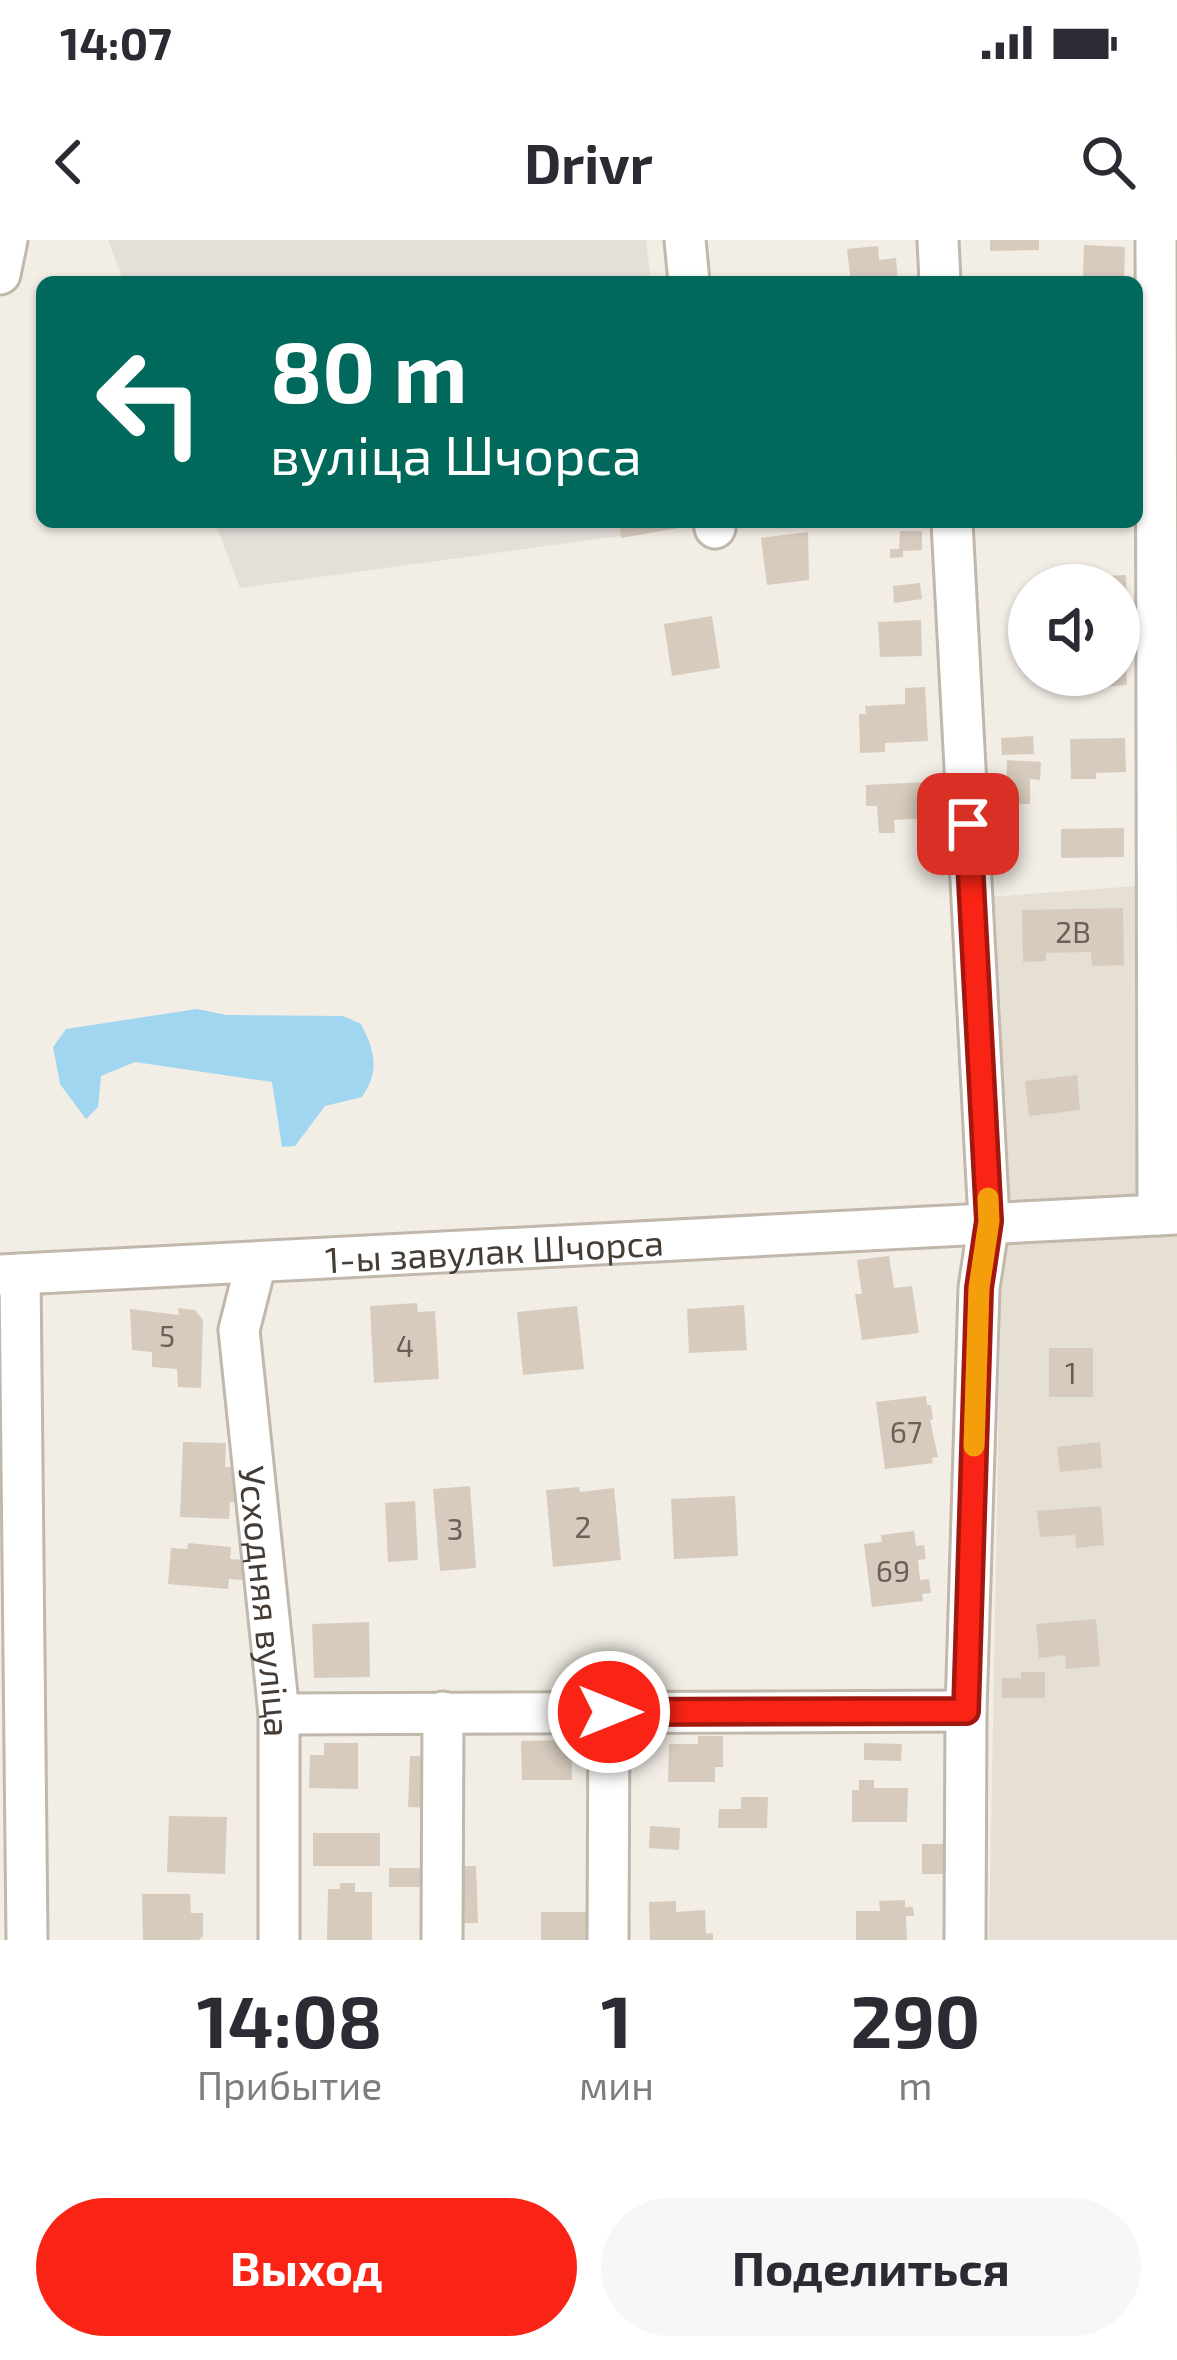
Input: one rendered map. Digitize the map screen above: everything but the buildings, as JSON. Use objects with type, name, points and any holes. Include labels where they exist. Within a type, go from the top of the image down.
[{"type":"street","points":[[0,274],[7,240]]},
{"type":"street","points":[[685,240],[688,276]]},
{"type":"street","points":[[938,240],[940,276]]},
{"type":"street","points":[[1156,240],[1156,856],[1168,1215]]},
{"type":"street","points":[[952,528],[989,1221],[979,1288],[966,1711],[965,1940]]},
{"type":"street","name":"1-ы завулак Шчорса","points":[[10,1274],[1168,1215]]},
{"type":"street","name":"Усходняя вуліца","points":[[256,1263],[239,1330],[279,1714],[279,1940]]},
{"type":"street","points":[[10,1274],[27,1940]]},
{"type":"street","points":[[279,1714],[966,1711]]},
{"type":"street","points":[[442,1940],[443,1712]]},
{"type":"street","points":[[608,1940],[609,1712]]},
{"type":"shaded area","points":[[108,240],[646,240],[650,276],[122,276]]},
{"type":"shaded area","points":[[217,528],[678,528],[240,588]]},
{"type":"shaded area","points":[[1177,883],[1177,1940],[989,1940],[1001,1291],[991,897]]},
{"type":"water","points":[[197,1009],[227,1015],[343,1016],[361,1024],[373,1061],[368,1087],[362,1097],[325,1106],[295,1146],[282,1147],[272,1082],[135,1062],[101,1076],[98,1107],[86,1119],[60,1084],[53,1047],[66,1029]]},
{"type":"slow traffic","points":[[974,1446],[979,1288],[988,1198]]},
{"type":"route","points":[[609,1712],[966,1711],[979,1288],[989,1221],[968,824]]}]
